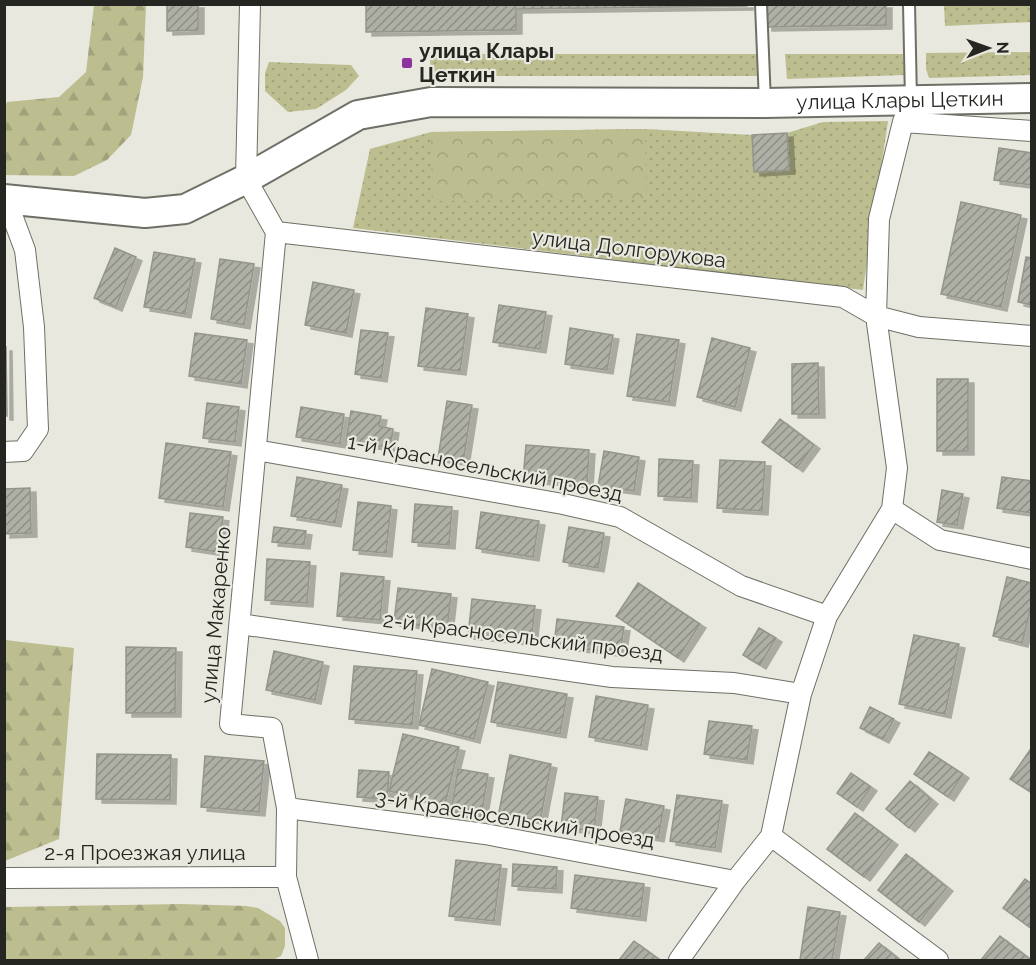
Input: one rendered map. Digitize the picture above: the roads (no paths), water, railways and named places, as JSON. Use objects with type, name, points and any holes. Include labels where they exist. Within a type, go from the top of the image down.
[{"type":"main road","name":"улица Клары Цеткин","points":[[5,199],[146,213],[186,209],[246,179],[358,115],[431,102],[765,103],[907,111],[1032,98]]},
{"type":"street","points":[[250,4],[246,179],[276,232]]},
{"type":"street","points":[[679,960],[735,881],[771,836],[801,694],[827,616],[892,509],[897,468],[876,316],[879,219],[907,111],[1032,131]]},
{"type":"street","points":[[4,452],[22,451],[38,429],[34,327],[25,250],[5,199]]},
{"type":"street","name":"улица Долгорукова","points":[[276,232],[843,297],[876,316],[919,327],[1032,336]]},
{"type":"street","name":"улица Макаренко","points":[[276,232],[230,724],[272,728],[287,808],[286,877],[308,960]]},
{"type":"street","name":"1-й Красносельский проезд","points":[[256,450],[620,516],[741,585],[827,616]]},
{"type":"street","points":[[892,509],[940,540],[1032,559]]},
{"type":"street","name":"2-й Красносельский проезд","points":[[240,624],[612,677],[734,683],[801,694]]},
{"type":"street","name":"3-й Красносельский проезд","points":[[287,808],[485,834],[735,881]]},
{"type":"street","points":[[771,836],[938,960]]},
{"type":"street","name":"2-я Проезжая улица","points":[[4,878],[286,877]]},
{"type":"lane","points":[[761,4],[765,103]]},
{"type":"lane","points":[[907,111],[909,4]]},
{"type":"place","name":"улица Клары Цеткин","points":[[407,63]]}]
